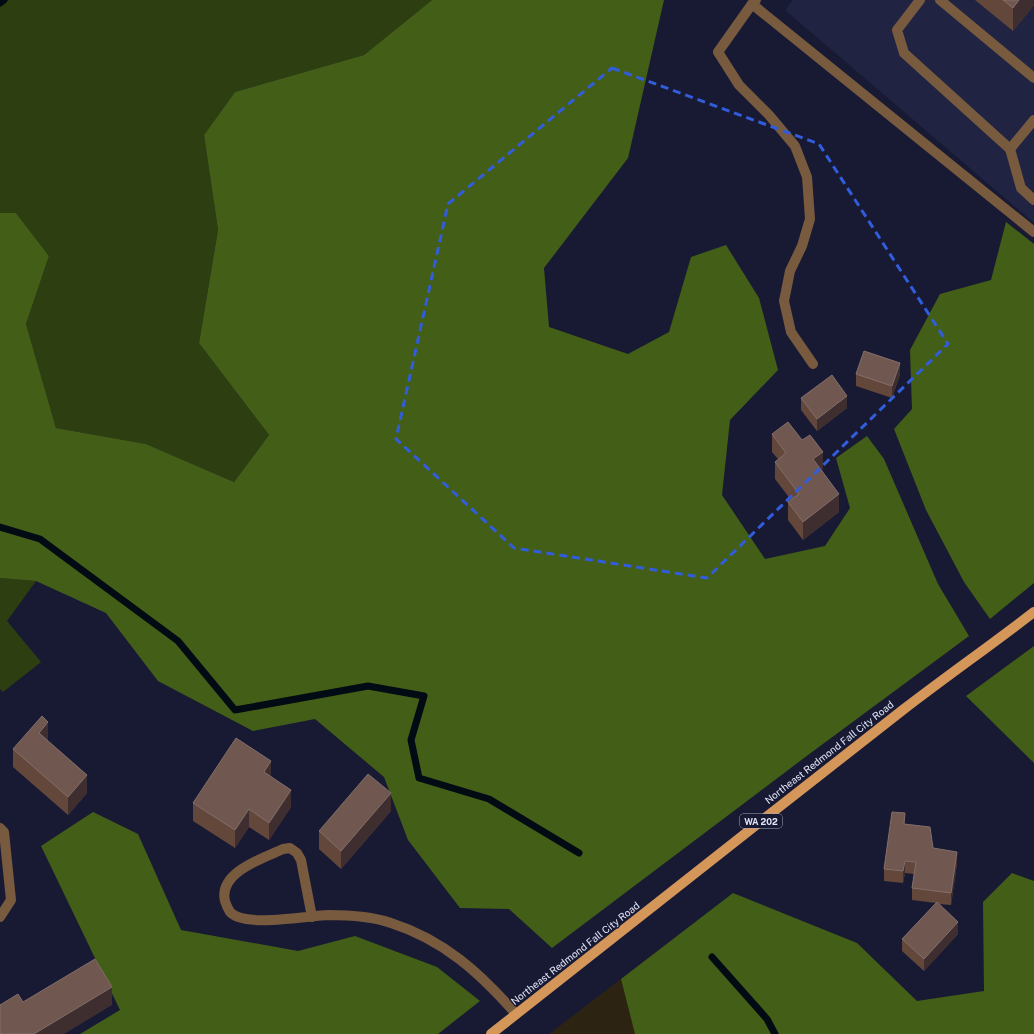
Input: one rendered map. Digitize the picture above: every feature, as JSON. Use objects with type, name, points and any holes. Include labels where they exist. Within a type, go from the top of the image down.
[{"type":"main road","name":"Northeast Redmond Fall City Road","points":[[491,1034],[789,798],[1034,612]]},
{"type":"lane","points":[[920,0],[897,30],[904,53],[1010,149],[1021,188],[1034,200]]},
{"type":"lane","points":[[940,0],[1034,78]]},
{"type":"lane","points":[[813,364],[791,332],[784,301],[790,271],[802,246],[810,219],[807,177],[795,146],[769,114],[739,86],[718,52],[754,2],[1034,232]]},
{"type":"lane","points":[[1010,149],[1034,120]]},
{"type":"lane","points":[[0,828],[4,832],[11,900],[0,916]]},
{"type":"lane","points":[[312,917],[301,860],[298,853],[290,848],[283,849],[247,865],[229,880],[226,886],[224,895],[230,912],[246,920],[312,917],[327,915],[364,917],[390,922],[420,934],[438,943],[474,970],[516,1014]]},
{"type":"highlighted area","points":[[612,68],[819,144],[948,344],[707,578],[514,548],[396,439],[448,204]]},
{"type":"shaded area","points":[[793,0],[1034,0],[1034,223],[785,10]]},
{"type":"shaded area","points":[[621,979],[685,1034],[549,1034]]},
{"type":"green space","points":[[0,0],[432,0],[364,55],[235,92],[204,135],[218,230],[199,343],[269,435],[234,482],[146,444],[56,428],[26,324],[49,256],[16,213],[0,213]]},
{"type":"green space","points":[[432,0],[664,0],[628,158],[544,268],[549,327],[628,354],[669,332],[691,257],[726,245],[759,298],[778,370],[730,420],[722,495],[765,559],[825,546],[850,508],[836,458],[867,436],[884,459],[938,584],[969,636],[552,948],[509,909],[460,908],[408,840],[384,777],[315,719],[253,731],[158,681],[106,613],[36,581],[0,578],[0,213],[16,213],[49,256],[26,324],[56,428],[146,444],[234,482],[269,435],[199,343],[218,230],[204,135],[235,92],[364,55]]},
{"type":"green space","points":[[1006,222],[1034,244],[1034,583],[990,619],[964,582],[926,510],[894,429],[912,409],[910,350],[940,294],[991,280]]},
{"type":"green space","points":[[0,578],[36,581],[7,621],[41,662],[3,692],[0,689]]},
{"type":"green space","points":[[1034,646],[1034,763],[966,696]]},
{"type":"green space","points":[[93,812],[138,834],[181,930],[298,951],[355,936],[437,967],[480,1001],[438,1034],[80,1034],[120,1010],[41,846]]},
{"type":"green space","points":[[1012,873],[1034,881],[1034,1034],[635,1034],[621,979],[733,893],[857,943],[917,1001],[984,991],[983,902]]},
{"type":"building","points":[[1003,0],[1019,0],[1013,8]]},
{"type":"building","points":[[864,351],[900,363],[892,386],[856,374]]},
{"type":"building","points":[[832,375],[847,396],[817,419],[801,398]]},
{"type":"building","points":[[788,422],[802,440],[810,435],[823,452],[813,459],[839,494],[803,522],[788,502],[799,494],[775,462],[786,453],[772,434]]},
{"type":"building","points":[[42,716],[48,722],[39,733],[87,775],[68,797],[13,749]]},
{"type":"building","points":[[236,738],[271,761],[264,772],[291,790],[269,823],[249,809],[235,830],[193,803]]},
{"type":"building","points":[[368,774],[391,793],[341,851],[319,831]]},
{"type":"building","points":[[892,812],[905,813],[904,824],[930,827],[933,848],[957,852],[951,893],[912,888],[916,862],[905,861],[903,871],[884,869]]},
{"type":"building","points":[[937,902],[958,922],[924,959],[902,939]]},
{"type":"building","points":[[95,959],[112,987],[34,1034],[0,1034],[0,1005],[18,994],[23,1002]]},
{"type":"waterway","points":[[0,3],[4,0]]},
{"type":"waterway","points":[[0,527],[40,539],[178,641],[235,710],[368,686],[424,696],[411,740],[419,778],[489,799],[579,853]]},
{"type":"waterway","points":[[712,957],[767,1019],[775,1034]]}]
